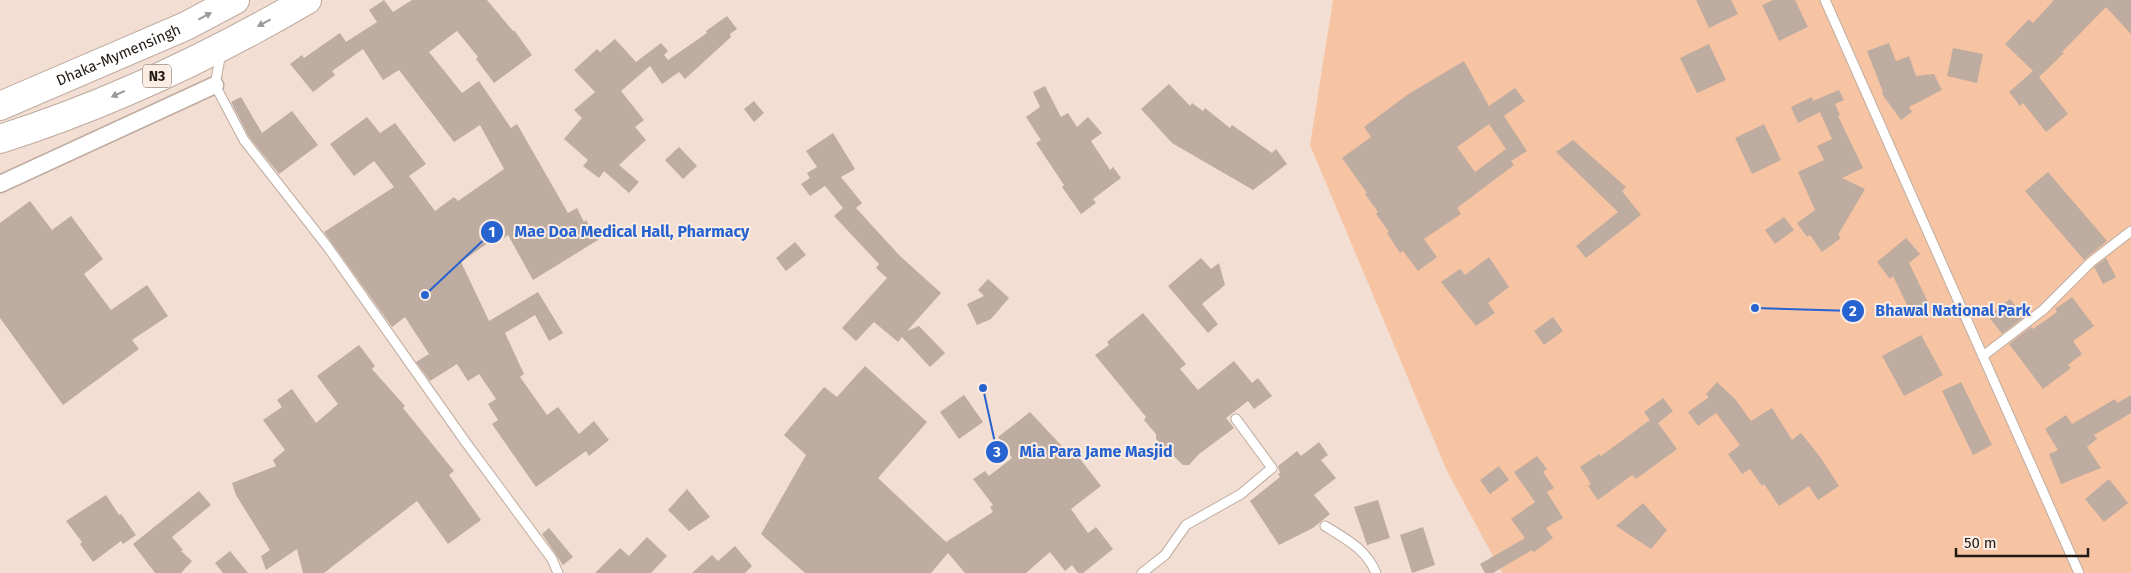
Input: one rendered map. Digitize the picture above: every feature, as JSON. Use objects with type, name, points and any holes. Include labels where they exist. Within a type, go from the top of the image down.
[{"type":"highway","name":"Dhaka-Mymensingh","points":[[0,106],[186,26],[235,0]]},
{"type":"highway","name":"N3","points":[[0,139],[102,101],[223,45],[307,0]]},
{"type":"street","points":[[0,184],[215,85]]},
{"type":"lane","points":[[1825,0],[2079,573]]},
{"type":"lane","points":[[223,45],[215,85],[244,140],[327,246],[467,444],[552,559],[558,573]]},
{"type":"lane","points":[[1983,356],[2043,310],[2091,262],[2131,231]]},
{"type":"lane","points":[[1142,573],[1165,555],[1186,525],[1241,494],[1272,468],[1236,419]]},
{"type":"lane","points":[[1326,526],[1354,543],[1371,561],[1376,573]]},
{"type":"shaded area","points":[[1333,0],[2131,0],[2131,573],[1502,573],[1447,471],[1310,145]]},
{"type":"building","points":[[384,0],[393,12],[412,0],[487,0],[514,30],[532,55],[494,83],[476,59],[478,57],[457,31],[429,52],[462,93],[479,81],[511,128],[517,124],[568,213],[577,208],[584,222],[586,220],[598,240],[533,280],[508,235],[495,245],[492,240],[461,262],[489,321],[538,292],[563,333],[549,341],[535,315],[505,333],[524,374],[520,377],[547,415],[558,407],[579,434],[594,421],[609,440],[589,456],[586,451],[536,487],[492,424],[498,420],[488,404],[496,399],[479,374],[468,381],[457,364],[430,381],[416,362],[429,354],[405,317],[392,327],[324,232],[394,187],[374,161],[354,176],[330,144],[367,117],[380,133],[395,123],[426,164],[409,176],[435,211],[454,197],[458,201],[504,169],[480,125],[454,142],[399,70],[383,80],[363,49],[332,71],[335,75],[313,92],[290,64],[302,55],[304,58],[340,33],[346,42],[377,22],[369,10]]},
{"type":"building","points":[[1696,0],[1731,0],[1738,14],[1709,28]]},
{"type":"building","points":[[1773,0],[1795,0],[1808,27],[1779,41],[1762,5]]},
{"type":"building","points":[[2054,0],[2131,0],[2131,34],[2106,7],[2039,77],[2068,114],[2046,132],[2023,103],[2020,106],[2009,92],[2033,71],[2005,44],[2029,19],[2033,23]]},
{"type":"building","points":[[727,16],[737,29],[730,34],[731,37],[685,79],[679,72],[662,84],[650,66],[621,91],[644,120],[635,127],[646,140],[619,165],[639,182],[629,193],[604,171],[599,178],[583,166],[588,160],[564,139],[582,118],[574,110],[595,92],[574,70],[597,49],[600,52],[615,39],[636,62],[661,43],[668,51],[664,55],[668,60],[707,33],[706,31]]},
{"type":"building","points":[[1889,43],[1896,61],[1909,56],[1916,76],[1934,74],[1942,90],[1909,107],[1912,112],[1901,120],[1882,94],[1883,92],[1867,51]]},
{"type":"building","points":[[1709,44],[1726,80],[1697,93],[1680,58]]},
{"type":"building","points":[[1953,48],[1983,54],[1977,83],[1947,76]]},
{"type":"building","points":[[1464,61],[1489,106],[1515,88],[1525,101],[1504,116],[1527,151],[1511,161],[1514,165],[1457,208],[1461,214],[1424,239],[1437,257],[1418,271],[1403,251],[1400,253],[1387,233],[1389,232],[1376,214],[1378,212],[1365,194],[1367,193],[1342,158],[1371,137],[1364,127],[1407,95]],"holes":[[[1489,124],[1506,149],[1475,172],[1457,147]]]},
{"type":"building","points":[[1169,84],[1190,106],[1192,103],[1203,111],[1205,108],[1230,128],[1232,125],[1272,153],[1276,149],[1287,164],[1253,190],[1172,143],[1141,109]]},
{"type":"building","points":[[1045,86],[1061,117],[1068,113],[1077,127],[1088,117],[1102,133],[1091,141],[1110,170],[1113,167],[1121,178],[1093,199],[1096,203],[1081,214],[1062,187],[1064,185],[1036,143],[1041,140],[1026,117],[1040,107],[1033,92]]},
{"type":"building","points":[[1839,90],[1844,100],[1835,104],[1840,115],[1838,116],[1863,168],[1842,178],[1865,189],[1838,235],[1841,238],[1822,252],[1810,235],[1807,237],[1797,223],[1815,210],[1798,172],[1824,160],[1817,146],[1832,139],[1820,112],[1798,123],[1791,107],[1812,97],[1813,101]]},
{"type":"building","points":[[241,97],[262,133],[292,111],[318,145],[279,174],[249,137],[231,102]]},
{"type":"building","points":[[754,101],[764,113],[754,122],[744,109]]},
{"type":"building","points":[[1764,124],[1781,160],[1752,174],[1735,138]]},
{"type":"building","points":[[833,133],[855,169],[841,177],[862,203],[856,208],[900,256],[941,293],[907,331],[919,326],[945,353],[930,367],[902,337],[898,342],[874,322],[856,341],[842,328],[887,278],[876,268],[879,264],[834,216],[843,208],[825,186],[810,196],[801,184],[810,178],[807,173],[817,167],[806,151]]},
{"type":"building","points":[[1573,140],[1626,187],[1622,191],[1641,215],[1586,258],[1576,246],[1618,212],[1556,152]]},
{"type":"building","points":[[679,147],[697,166],[683,179],[665,160]]},
{"type":"building","points":[[2048,172],[2107,241],[2084,260],[2025,191]]},
{"type":"building","points":[[30,201],[52,230],[71,216],[103,259],[84,274],[111,310],[147,285],[168,316],[132,340],[139,349],[63,405],[0,318],[0,223]]},
{"type":"building","points":[[1784,217],[1794,230],[1775,244],[1765,230]]},
{"type":"building","points":[[1906,238],[1920,254],[1909,263],[1929,304],[1911,313],[1893,276],[1890,279],[1877,262]]},
{"type":"building","points":[[795,242],[806,255],[786,271],[776,258]]},
{"type":"building","points":[[1489,257],[1509,287],[1488,303],[1495,313],[1476,326],[1441,282],[1460,269],[1465,275]]},
{"type":"building","points":[[1201,258],[1211,269],[1219,263],[1225,285],[1202,304],[1218,324],[1208,333],[1168,286]]},
{"type":"building","points":[[2106,258],[2116,277],[2103,284],[2094,267]]},
{"type":"building","points":[[988,279],[1009,298],[991,319],[977,325],[967,304],[984,296],[978,290]]},
{"type":"building","points":[[2072,297],[2094,326],[2073,341],[2082,354],[2068,365],[2071,368],[2043,389],[2009,344],[2031,327],[2033,329],[2057,312],[2055,309]]},
{"type":"building","points":[[2010,299],[2024,317],[2002,334],[1988,316]]},
{"type":"building","points":[[1143,313],[1186,364],[1180,369],[1198,390],[1234,361],[1252,383],[1258,378],[1272,396],[1254,409],[1248,401],[1226,418],[1234,428],[1199,454],[1189,465],[1183,465],[1156,439],[1156,434],[1144,420],[1146,417],[1095,355],[1109,345],[1107,342]]},
{"type":"building","points":[[1553,317],[1563,331],[1544,345],[1534,331]]},
{"type":"building","points":[[1921,335],[1943,375],[1904,396],[1882,356]]},
{"type":"building","points":[[359,345],[375,366],[372,369],[405,406],[403,408],[454,471],[449,475],[481,520],[448,544],[417,501],[324,573],[303,573],[297,549],[266,570],[261,556],[270,550],[236,495],[232,483],[276,466],[273,460],[285,450],[263,420],[282,407],[277,400],[292,389],[316,423],[338,404],[317,376]]},
{"type":"building","points":[[865,366],[927,422],[878,478],[946,542],[993,512],[990,507],[993,505],[973,479],[985,471],[989,476],[1012,458],[998,437],[1030,412],[1073,458],[1077,455],[1101,486],[1071,509],[1088,533],[1096,527],[1113,549],[1083,573],[1078,573],[1072,565],[1065,571],[1050,552],[1026,573],[965,573],[948,553],[931,573],[805,573],[761,534],[806,455],[784,435],[824,387],[837,397]]},
{"type":"building","points":[[1717,382],[1736,400],[1751,421],[1772,408],[1792,440],[1801,433],[1821,458],[1839,486],[1818,500],[1809,486],[1779,506],[1764,484],[1762,486],[1750,469],[1742,474],[1728,454],[1740,445],[1716,413],[1698,426],[1688,412],[1709,397],[1706,394]]},
{"type":"building","points":[[1961,382],[1992,445],[1973,455],[1942,391]]},
{"type":"building","points":[[964,395],[983,422],[959,439],[940,412]]},
{"type":"building","points":[[2131,395],[2131,413],[2094,435],[2097,439],[2087,447],[2101,468],[2061,484],[2049,454],[2058,450],[2045,429],[2066,415],[2072,424],[2115,399],[2117,403]]},
{"type":"building","points":[[1663,398],[1673,411],[1658,423],[1677,449],[1636,479],[1632,475],[1598,500],[1588,486],[1591,484],[1580,467],[1599,454],[1601,456],[1650,420],[1644,412]]},
{"type":"building","points":[[1319,442],[1328,455],[1321,460],[1336,478],[1314,495],[1330,514],[1313,528],[1279,545],[1250,501],[1280,477],[1278,466],[1297,451],[1301,456]]},
{"type":"building","points":[[1537,456],[1547,469],[1543,472],[1554,488],[1547,492],[1563,518],[1546,528],[1553,538],[1534,552],[1532,550],[1493,573],[1485,573],[1480,564],[1525,538],[1511,519],[1535,502],[1514,472]]},
{"type":"building","points":[[1499,466],[1509,480],[1490,494],[1480,480]]},
{"type":"building","points":[[2109,479],[2128,503],[2104,522],[2085,499]]},
{"type":"building","points":[[687,489],[710,517],[689,531],[668,510]]},
{"type":"building","points":[[199,491],[211,505],[172,537],[183,550],[181,551],[192,561],[181,573],[155,573],[133,544]]},
{"type":"building","points":[[106,495],[119,515],[121,514],[136,535],[123,544],[121,541],[93,562],[80,544],[82,542],[66,521]]},
{"type":"building","points":[[1378,500],[1390,538],[1367,545],[1354,507]]},
{"type":"building","points":[[1643,503],[1667,530],[1651,549],[1616,526]]},
{"type":"building","points":[[1423,527],[1435,565],[1412,573],[1400,535]]},
{"type":"building","points":[[549,528],[573,557],[563,565],[542,534]]},
{"type":"building","points":[[647,537],[667,556],[651,573],[595,573],[620,548],[629,556]]},
{"type":"building","points":[[735,546],[752,566],[745,573],[692,573],[712,555],[718,561]]},
{"type":"building","points":[[230,551],[248,573],[223,573],[215,563]]},
{"type":"place","name":"Mae Doa Medical Hall, Pharmacy","points":[[425,295]]},
{"type":"place","name":"Bhawal National Park","points":[[1755,308]]},
{"type":"place","name":"Mia Para Jame Masjid","points":[[983,388]]}]
